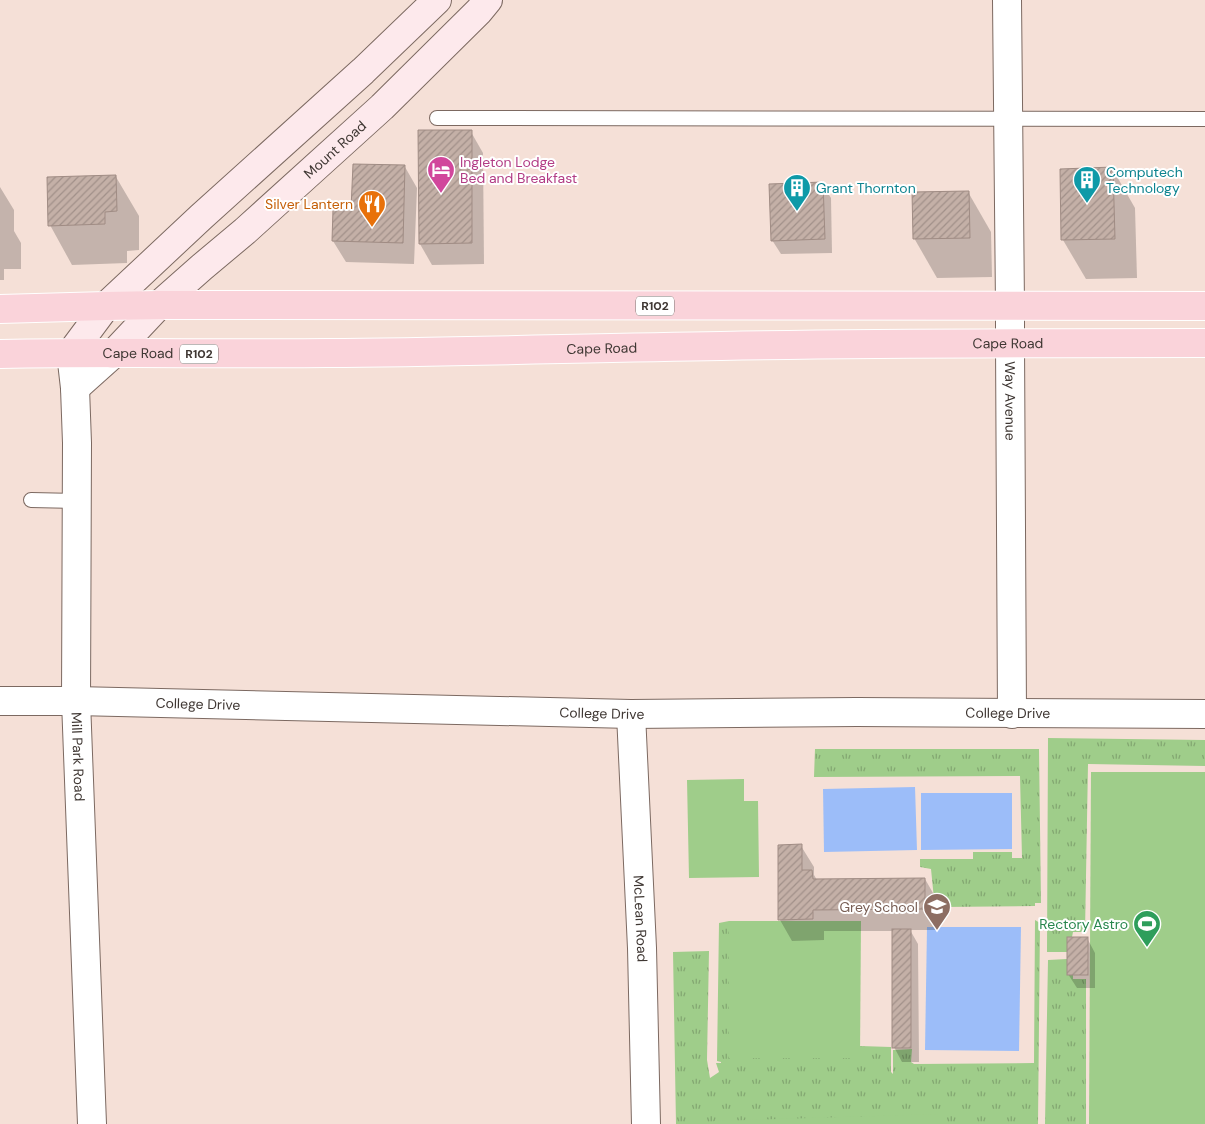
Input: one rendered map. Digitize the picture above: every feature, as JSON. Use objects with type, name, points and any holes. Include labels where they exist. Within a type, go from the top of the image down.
[{"type":"main road","points":[[71,353],[106,306],[438,0]]},
{"type":"main road","name":"Mount Road","points":[[113,354],[159,305],[245,231],[382,107],[488,0]]},
{"type":"main road","name":"R102","points":[[0,309],[159,305],[1205,306]]},
{"type":"main road","name":"Cape Road","points":[[0,354],[318,353],[1010,343],[1205,344]]},
{"type":"street","name":"Way Avenue","points":[[1007,0],[1012,714]]},
{"type":"street","name":"Mill Park Road","points":[[71,353],[75,388],[77,443],[76,701],[92,1124]]},
{"type":"street","points":[[75,388],[113,354]]},
{"type":"street","name":"College Drive","points":[[0,701],[76,701],[631,714],[857,712],[1205,714]]},
{"type":"street","name":"McLean Road","points":[[631,714],[642,948],[646,1124]]},
{"type":"lane","points":[[437,118],[1205,119]]},
{"type":"lane","points":[[31,500],[77,501]]},
{"type":"green space","points":[[1048,738],[1205,740],[1205,766],[1088,764],[1085,932],[1073,932],[1067,952],[1047,952]]},
{"type":"green space","points":[[815,749],[1039,749],[1041,903],[1035,903],[1035,906],[942,907],[934,899],[931,869],[920,867],[920,859],[973,859],[973,852],[1012,852],[1012,858],[1022,858],[1020,776],[814,777]]},
{"type":"green space","name":"Rectory Astro","points":[[1091,772],[1205,772],[1205,1124],[1089,1124]]},
{"type":"green space","points":[[744,779],[744,801],[758,801],[759,877],[689,878],[687,780]]},
{"type":"green space","points":[[1035,920],[1040,923],[1038,1124],[676,1124],[673,952],[709,951],[707,1060],[710,1078],[719,1072],[716,1063],[721,1063],[717,1061],[719,923],[729,921],[729,1058],[860,1058],[860,1046],[891,1047],[891,1072],[893,1074],[893,1050],[912,1049],[911,1062],[914,1064],[1034,1063]]},
{"type":"green space","points":[[729,921],[861,921],[860,1058],[729,1058]]},
{"type":"green space","points":[[1067,959],[1073,979],[1086,979],[1086,1124],[1045,1124],[1048,960]]},
{"type":"green space","points":[[940,1114],[940,1124],[714,1124],[714,1121]]},
{"type":"water","points":[[915,787],[917,850],[824,852],[823,789]]},
{"type":"water","points":[[921,793],[1012,793],[1012,849],[921,850]]},
{"type":"water","points":[[927,927],[1021,927],[1019,1051],[925,1050]]},
{"type":"building","points":[[418,130],[472,130],[472,243],[419,244]]},
{"type":"building","points":[[353,164],[405,165],[403,243],[332,241],[333,209],[351,209]]},
{"type":"building","name":"Computech Technology","points":[[1113,167],[1115,239],[1061,240],[1060,169]]},
{"type":"building","points":[[116,175],[117,211],[105,212],[105,224],[48,226],[47,177]]},
{"type":"building","name":"Grant Thornton","points":[[823,182],[825,239],[771,241],[769,184]]},
{"type":"building","points":[[969,191],[970,238],[913,239],[912,192]]},
{"type":"building","points":[[802,844],[802,870],[812,870],[813,879],[925,878],[925,909],[813,910],[813,919],[778,920],[778,845]]},
{"type":"building","points":[[892,929],[911,929],[911,1048],[892,1048]]},
{"type":"building","points":[[1067,937],[1088,937],[1088,975],[1067,975]]},
{"type":"place","name":"Ingleton Lodge Bed and Breakfast","points":[[441,194]]},
{"type":"place","name":"Computech Technology","points":[[1087,204]]},
{"type":"place","name":"Grant Thornton","points":[[797,212]]},
{"type":"place","name":"Silver Lantern","points":[[372,228]]},
{"type":"place","name":"Grey School","points":[[937,931]]},
{"type":"place","name":"Rectory Astro","points":[[1147,948]]}]
